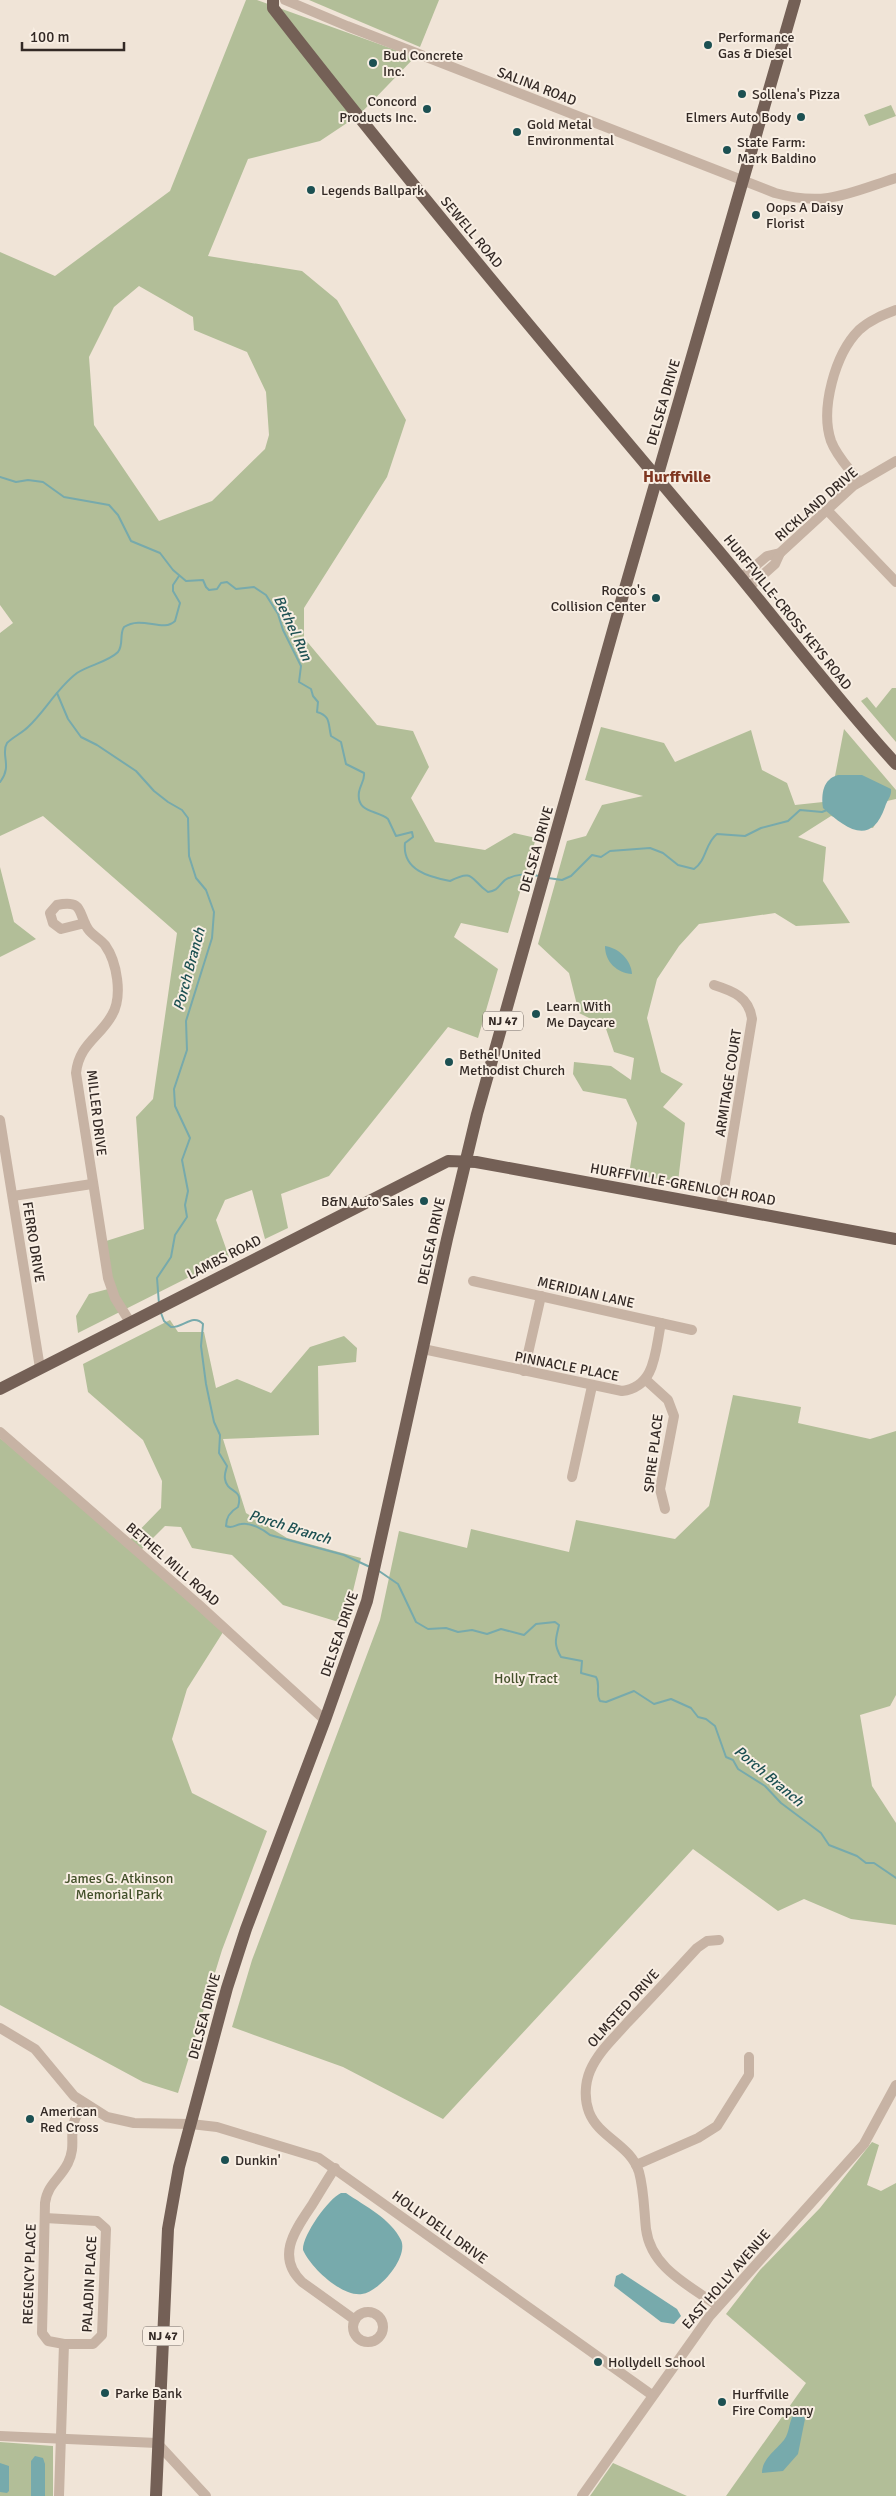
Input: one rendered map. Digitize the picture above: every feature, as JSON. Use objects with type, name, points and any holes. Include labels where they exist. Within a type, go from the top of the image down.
[{"type":"main road","name":"SEWELL ROAD","points":[[273,0],[273,8],[358,118],[656,478]]},
{"type":"main road","name":"DELSEA DRIVE","points":[[156,2496],[168,2229],[173,2192],[227,1988],[246,1929],[325,1720],[367,1601],[465,1160],[656,478],[795,0]]},
{"type":"main road","name":"HURFFVILLE-CROSS KEYS ROAD","points":[[656,478],[745,582],[859,723],[896,764]]},
{"type":"main road","name":"HURFFVILLE-GRENLOCH ROAD","points":[[465,1160],[896,1239]]},
{"type":"main road","name":"LAMBS ROAD","points":[[0,1389],[448,1161],[465,1160]]},
{"type":"street","name":"SALINA ROAD","points":[[286,0],[742,182],[792,198],[814,200],[837,197],[896,178]]},
{"type":"street","points":[[859,482],[839,457],[832,443],[826,418],[828,396],[842,357],[852,338],[873,320],[896,310]]},
{"type":"street","name":"RICKLAND DRIVE","points":[[745,582],[778,562],[780,553],[859,482],[896,461]]},
{"type":"street","points":[[827,510],[896,582]]},
{"type":"street","name":"MILLER DRIVE","points":[[85,922],[88,930],[103,943],[112,957],[117,991],[112,1014],[83,1048],[76,1072],[108,1278],[115,1298],[130,1322]]},
{"type":"street","name":"ARMITAGE COURT","points":[[714,985],[730,990],[748,1003],[752,1019],[721,1207]]},
{"type":"street","name":"FERRO DRIVE","points":[[0,1120],[40,1368]]},
{"type":"street","points":[[13,1196],[92,1184]]},
{"type":"street","name":"MERIDIAN LANE","points":[[473,1281],[692,1330]]},
{"type":"street","points":[[524,1371],[540,1296]]},
{"type":"street","points":[[646,1380],[651,1370],[661,1323]]},
{"type":"street","name":"PINNACLE PLACE","points":[[423,1349],[622,1391],[633,1388],[646,1380]]},
{"type":"street","name":"SPIRE PLACE","points":[[646,1380],[668,1400],[674,1416],[660,1489],[665,1509]]},
{"type":"street","points":[[572,1477],[592,1386]]},
{"type":"street","name":"BETHEL MILL ROAD","points":[[0,1432],[198,1604],[325,1720]]},
{"type":"street","name":"OLMSTED DRIVE","points":[[718,2306],[669,2271],[655,2257],[648,2241],[640,2178],[636,2165],[626,2150],[601,2130],[590,2115],[586,2094],[590,2071],[603,2050],[697,1948],[707,1941],[719,1940]]},
{"type":"street","name":"HOLLY DELL DRIVE","points":[[0,2028],[35,2049],[72,2094],[84,2104],[107,2117],[127,2122],[191,2124],[217,2127],[304,2153],[335,2168],[600,2360],[652,2395]]},
{"type":"street","points":[[636,2165],[698,2138],[717,2126],[749,2075],[749,2057]]},
{"type":"street","name":"EAST HOLLY AVENUE","points":[[582,2496],[652,2395],[718,2306],[860,2149],[873,2130],[896,2086]]},
{"type":"street","name":"REGENCY PLACE","points":[[64,2344],[48,2341],[42,2333],[44,2218],[47,2193],[68,2163],[72,2122],[84,2104]]},
{"type":"street","points":[[335,2168],[293,2232],[289,2259],[293,2270],[302,2282],[355,2320]]},
{"type":"street","name":"PALADIN PLACE","points":[[44,2218],[97,2221],[106,2229],[102,2335],[93,2344],[64,2344]]},
{"type":"street","points":[[59,2496],[64,2344]]},
{"type":"street","points":[[0,2436],[158,2443],[206,2496]]},
{"type":"green space","points":[[246,0],[257,0],[415,57],[359,115],[320,141],[248,159],[208,256],[302,271],[337,300],[406,420],[387,477],[304,608],[304,638],[377,725],[413,731],[429,767],[411,798],[435,842],[485,850],[514,833],[536,838],[508,933],[461,923],[454,937],[498,969],[478,1038],[448,1027],[329,1176],[281,1194],[288,1228],[265,1239],[252,1190],[225,1200],[216,1220],[229,1257],[78,1333],[76,1316],[89,1294],[112,1288],[103,1242],[144,1229],[136,1117],[153,1099],[177,933],[43,816],[0,836],[0,633],[13,623],[0,605],[0,252],[55,276],[170,191]],"holes":[[[139,286],[193,317],[194,330],[247,352],[266,392],[269,435],[265,449],[212,501],[159,521],[94,425],[89,357],[114,307]]]},
{"type":"green space","points":[[309,0],[439,0],[420,47]]},
{"type":"green space","points":[[891,105],[896,116],[869,126],[864,115]]},
{"type":"green space","points":[[892,688],[896,688],[896,742],[861,701],[867,697],[876,708]]},
{"type":"green space","points":[[601,727],[664,743],[675,762],[751,730],[762,770],[787,783],[795,805],[823,802],[835,776],[844,729],[896,790],[896,799],[887,801],[873,828],[831,816],[798,837],[826,847],[823,881],[850,923],[796,926],[775,913],[699,924],[679,946],[657,979],[647,1018],[661,1072],[683,1084],[663,1107],[685,1123],[678,1182],[629,1174],[637,1123],[626,1099],[583,1091],[573,1074],[574,1062],[611,1066],[631,1080],[634,1058],[614,1052],[605,1026],[579,1013],[569,973],[538,944],[567,841],[586,836],[602,805],[643,796],[585,780]]},
{"type":"green space","points":[[0,867],[14,922],[36,939],[0,957]]},
{"type":"green space","name":"James G. Atkinson Memorial Park","points":[[170,1320],[178,1332],[204,1332],[216,1388],[237,1379],[271,1393],[310,1347],[344,1336],[357,1348],[356,1362],[318,1366],[319,1435],[223,1439],[246,1513],[287,1538],[361,1558],[345,1624],[283,1605],[232,1555],[192,1548],[181,1527],[165,1526],[137,1554],[225,1629],[187,1689],[172,1739],[192,1793],[267,1831],[222,1950],[178,2093],[143,2082],[0,2005],[0,1438],[126,1544],[161,1508],[162,1481],[143,1440],[88,1392],[83,1364]]},
{"type":"green space","name":"Holly Tract","points":[[733,1395],[801,1407],[798,1423],[870,1439],[896,1431],[896,1695],[890,1706],[860,1715],[872,1786],[896,1823],[896,1925],[851,1919],[804,1899],[778,1911],[693,1849],[443,2119],[343,2067],[232,2027],[252,1960],[380,1620],[399,1531],[467,1548],[471,1529],[569,1552],[576,1520],[675,1539],[709,1506]]},
{"type":"green space","points":[[872,2142],[879,2145],[867,2185],[881,2191],[896,2183],[896,2496],[726,2496],[806,2383],[726,2314],[760,2270],[820,2208]]},
{"type":"green space","points":[[0,2442],[53,2446],[53,2496],[0,2496]]},
{"type":"green space","points":[[613,2463],[687,2496],[590,2496]]},
{"type":"water","points":[[838,775],[862,775],[891,789],[890,796],[873,827],[857,830],[849,827],[823,808],[824,788],[829,780]]},
{"type":"water","points":[[605,946],[615,949],[627,960],[632,974],[621,971],[613,966],[607,957]]},
{"type":"water","points":[[341,2193],[346,2193],[384,2219],[397,2232],[401,2240],[401,2255],[391,2273],[376,2287],[362,2294],[345,2291],[328,2280],[313,2265],[303,2250],[307,2236],[317,2218],[329,2202]]},
{"type":"water","points":[[622,2273],[677,2309],[681,2316],[674,2324],[661,2322],[614,2286],[616,2276]]},
{"type":"water","points":[[798,2410],[805,2419],[798,2454],[783,2471],[762,2473],[764,2463],[784,2440],[793,2416]]},
{"type":"water","points":[[35,2456],[43,2458],[45,2464],[45,2496],[31,2496],[31,2461]]},
{"type":"water","points":[[0,2463],[9,2466],[9,2491],[7,2493],[0,2492]]},
{"type":"waterway","name":"Bethel Run","points":[[0,477],[16,482],[28,480],[43,482],[64,497],[109,505],[118,515],[131,541],[160,553],[173,570],[186,581],[203,580],[209,590],[217,589],[221,583],[227,582],[236,589],[254,587],[266,595],[278,614],[283,630],[301,666],[299,682],[311,689],[313,696],[318,702],[317,712],[327,718],[331,736],[341,742],[346,764],[364,773],[359,792],[361,804],[368,810],[388,819],[396,836],[412,832],[413,837],[405,843],[405,852],[412,866],[418,871],[450,881],[458,877],[472,877],[488,892],[496,889],[505,880],[513,876],[539,876]]},
{"type":"waterway","points":[[0,782],[6,771],[5,747],[7,743],[28,727],[63,685],[77,673],[118,652],[121,646],[124,627],[138,623],[164,625],[175,621],[180,603],[173,591],[173,585],[179,576]]},
{"type":"waterway","name":"Porch Branch","points":[[57,693],[68,719],[81,737],[97,745],[136,771],[154,791],[182,810],[188,818],[189,856],[196,878],[206,890],[214,912],[212,938],[186,1021],[187,1050],[174,1089],[175,1106],[190,1138],[182,1160],[188,1191],[185,1205],[187,1217],[175,1235],[171,1257],[157,1278],[159,1304]]},
{"type":"waterway","name":"Bethel Run","points":[[548,878],[562,880],[571,876],[592,855],[601,857],[610,851],[650,848],[663,853],[678,865],[694,869],[717,834],[745,836],[761,828],[788,821],[800,810],[822,812],[827,810]]},
{"type":"waterway","name":"Porch Branch","points":[[161,1313],[164,1321],[171,1327],[192,1320],[203,1324],[201,1346],[214,1422],[220,1435],[219,1453],[227,1466],[226,1484],[239,1496],[238,1507],[229,1515],[226,1526],[232,1527],[239,1524],[253,1525],[270,1535],[344,1555],[370,1567]]},
{"type":"waterway","name":"Porch Branch","points":[[379,1571],[398,1584],[416,1622],[428,1629],[446,1628],[458,1632],[472,1630],[487,1634],[501,1629],[524,1635],[536,1624],[555,1622],[559,1625],[556,1638],[558,1652],[561,1657],[582,1661],[581,1673],[596,1677],[600,1701],[606,1702],[634,1691],[654,1704],[671,1699],[691,1708],[698,1717],[706,1719],[715,1726],[726,1757],[733,1760],[738,1769],[765,1786],[781,1803],[821,1833],[829,1845],[857,1856],[866,1863],[874,1863],[896,1878]]},
{"type":"place","name":"Performance Gas & Diesel","points":[[708,45]]},
{"type":"place","name":"Bud Concrete Inc.","points":[[373,63]]},
{"type":"place","name":"Sollena's Pizza","points":[[742,94]]},
{"type":"place","name":"Concord Products Inc.","points":[[427,109]]},
{"type":"place","name":"Elmers Auto Body","points":[[801,117]]},
{"type":"place","name":"Gold Metal Environmental","points":[[517,132]]},
{"type":"place","name":"State Farm: Mark Baldino","points":[[727,150]]},
{"type":"place","name":"Legends Ballpark","points":[[311,190]]},
{"type":"place","name":"Oops A Daisy Florist","points":[[756,215]]},
{"type":"place","name":"Rocco's Collision Center","points":[[656,598]]},
{"type":"place","name":"Learn With Me Daycare","points":[[536,1014]]},
{"type":"place","name":"Bethel United Methodist Church","points":[[449,1062]]},
{"type":"place","name":"B&N Auto Sales","points":[[424,1201]]},
{"type":"place","name":"American Red Cross","points":[[30,2119]]},
{"type":"place","name":"Dunkin'","points":[[225,2160]]},
{"type":"place","name":"Hollydell School","points":[[598,2362]]},
{"type":"place","name":"Parke Bank","points":[[105,2393]]},
{"type":"place","name":"Hurffville Fire Company","points":[[722,2402]]},
{"type":"district","name":"Hurffville","points":[[677,476]]}]
